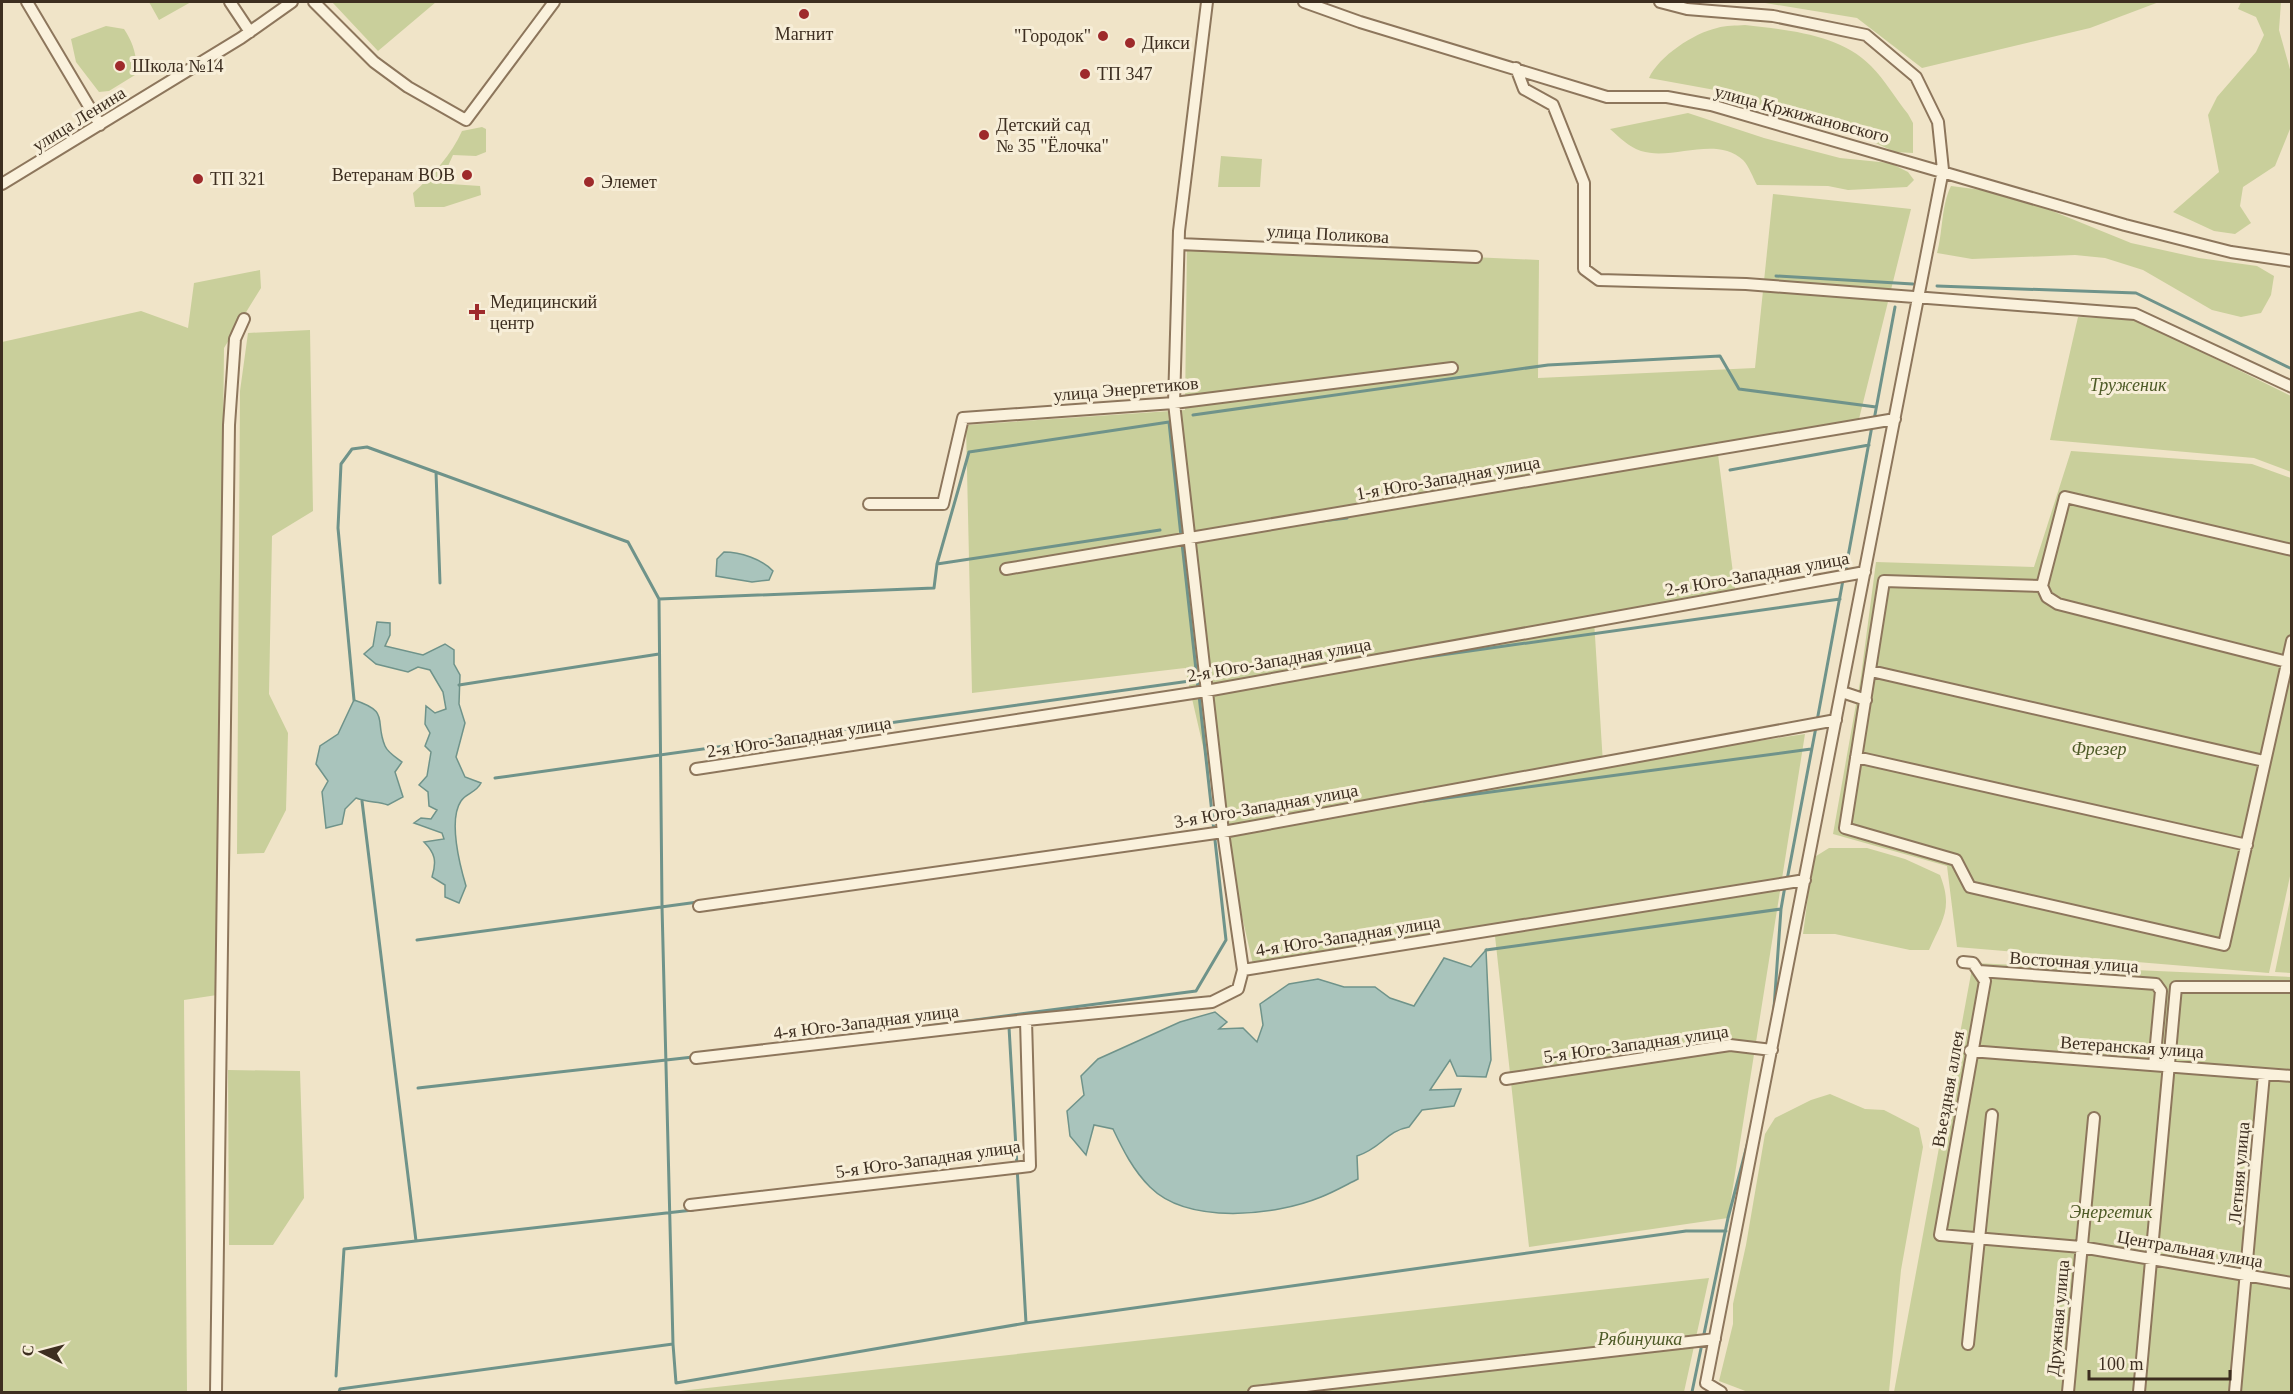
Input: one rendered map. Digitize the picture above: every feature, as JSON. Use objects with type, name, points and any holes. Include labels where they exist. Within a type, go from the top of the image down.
[{"type":"street","points":[[27,2],[100,126]]},
{"type":"street","points":[[230,2],[250,32]]},
{"type":"street","name":"улица Ленина","points":[[2,184],[250,32],[292,2]]},
{"type":"street","points":[[314,2],[374,62],[408,87],[466,120],[554,2]]},
{"type":"street","points":[[1207,2],[1179,244],[1174,403],[1223,832],[1243,970]]},
{"type":"street","name":"улица Кржижановского","points":[[1305,2],[1360,22],[1607,96],[1667,96],[1711,105],[2210,247],[2251,256],[2292,261]]},
{"type":"street","points":[[1660,2],[1687,9],[1773,16],[1866,35],[1916,77],[1938,122],[1943,170],[1706,1383],[1720,1392]]},
{"type":"street","points":[[1516,68],[1524,89],[1553,105],[1584,183],[1584,269],[1599,280],[1746,284],[2135,314],[2292,387]]},
{"type":"street","name":"улица Поликова","points":[[1179,244],[1476,257]]},
{"type":"street","points":[[216,1392],[229,425],[234,339],[244,319]]},
{"type":"street","name":"улица Энергетиков","points":[[869,504],[943,504],[963,418],[1174,403],[1452,368]]},
{"type":"street","name":"1-я Юго-Западная улица","points":[[1006,569],[1895,419]]},
{"type":"street","points":[[2287,662],[2058,604],[2047,597],[2042,586],[2065,497],[2292,550]]},
{"type":"street","name":"2-я Юго-Западная улица","points":[[696,769],[1206,691],[1865,572]]},
{"type":"street","points":[[2042,586],[1884,581],[1845,828],[1956,860],[1970,887],[2224,945],[2292,640]]},
{"type":"street","points":[[1870,671],[2264,761]]},
{"type":"street","points":[[1842,692],[1866,700]]},
{"type":"street","name":"3-я Юго-Западная улица","points":[[699,906],[1223,832],[1836,720]]},
{"type":"street","points":[[1856,757],[2247,845]]},
{"type":"street","name":"4-я Юго-Западная улица","points":[[696,1058],[1026,1020],[1212,1002],[1238,989],[1243,970],[1805,880]]},
{"type":"street","points":[[1963,962],[1973,963],[1978,971]]},
{"type":"street","name":"Въездная аллея","points":[[1940,1235],[1970,1051],[1985,981],[1978,971]]},
{"type":"street","name":"Восточная улица","points":[[1978,971],[2156,984],[2161,991],[2154,1065]]},
{"type":"street","points":[[2139,1392],[2176,987],[2292,987]]},
{"type":"street","name":"5-я Юго-Западная улица","points":[[690,1205],[1030,1166],[1026,1020]]},
{"type":"street","name":"5-я Юго-Западная улица","points":[[1506,1079],[1730,1045],[1772,1050]]},
{"type":"street","name":"Ветеранская улица","points":[[1970,1051],[2292,1076]]},
{"type":"street","name":"Летняя улица","points":[[2235,1392],[2264,1074]]},
{"type":"street","points":[[1968,1344],[1992,1115]]},
{"type":"street","name":"Дружная улица","points":[[2068,1392],[2094,1118]]},
{"type":"street","name":"Центральная улица","points":[[1940,1235],[2081,1247],[2292,1283]]},
{"type":"street","points":[[1254,1392],[1715,1339]]},
{"type":"green space","points":[[149,2],[191,2],[159,20]]},
{"type":"green space","points":[[332,2],[436,2],[378,51]]},
{"type":"green space","points":[[1759,2],[2159,2],[2090,28],[1922,68],[1857,18]]},
{"type":"green space","points":[[2241,2],[2281,2],[2279,30],[2291,73],[2290,129],[2275,166],[2243,187],[2240,206],[2251,223],[2235,234],[2214,231],[2173,212],[2219,172],[2208,115],[2217,97],[2256,52],[2264,35],[2256,17],[2238,9]]},
{"type":"green space","points":[[1745,25],[1812,35],[1829,40],[1858,55],[1876,71],[1908,114],[1913,123],[1913,153],[1895,152],[1841,127],[1819,124],[1772,106],[1731,101],[1715,90],[1649,78],[1669,54],[1688,40],[1720,27]]},
{"type":"green space","points":[[106,26],[124,29],[134,51],[136,69],[135,75],[109,91],[99,92],[76,62],[71,39]]},
{"type":"green space","points":[[1688,113],[1764,138],[1840,158],[1890,163],[1908,172],[1914,180],[1907,187],[1848,190],[1828,186],[1757,185],[1743,160],[1732,153],[1720,149],[1666,153],[1641,151],[1628,144],[1610,129]]},
{"type":"green space","points":[[482,127],[486,129],[486,152],[476,156],[453,155],[443,177],[450,184],[480,186],[481,195],[444,207],[415,207],[413,193],[441,164],[462,131]]},
{"type":"green space","points":[[1221,156],[1262,159],[1260,187],[1218,187]]},
{"type":"green space","points":[[1951,186],[1990,191],[2028,201],[2131,243],[2199,258],[2257,266],[2274,276],[2271,295],[2261,313],[2241,317],[2212,310],[2143,270],[2105,258],[2075,255],[1972,259],[1937,253],[1945,202]]},
{"type":"green space","points":[[1773,194],[1911,209],[1857,427],[1718,454],[1736,597],[1594,620],[1603,764],[1805,734],[1728,1218],[1529,1247],[1495,936],[1255,973],[1185,668],[972,693],[966,425],[1185,410],[1187,244],[1539,260],[1538,378],[1755,368]]},
{"type":"green space","points":[[260,270],[261,288],[224,348],[217,995],[184,1000],[187,1392],[2,1392],[2,342],[141,311],[188,328],[194,283]]},
{"type":"green space","name":"Труженик","points":[[2078,317],[2135,319],[2291,396],[2291,472],[2254,458],[2050,440]]},
{"type":"green space","points":[[310,330],[313,511],[272,536],[269,694],[288,733],[286,810],[264,853],[237,854],[240,391],[248,333]]},
{"type":"green space","name":"Фрезер","points":[[2071,451],[2252,464],[2291,478],[2292,867],[2269,973],[1957,947],[1947,866],[1833,834],[1861,676],[1876,562],[2034,567]]},
{"type":"green space","points":[[1829,848],[1867,848],[1905,859],[1940,875],[1946,896],[1945,913],[1929,950],[1910,950],[1835,934],[1803,934],[1813,858]]},
{"type":"green space","points":[[2291,895],[2291,973],[2275,972]]},
{"type":"green space","name":"Энергетик","points":[[1973,963],[2291,977],[2291,1392],[1894,1392]]},
{"type":"green space","points":[[228,1070],[300,1071],[304,1198],[273,1245],[229,1245]]},
{"type":"green space","points":[[1830,1094],[1865,1109],[1884,1110],[1919,1128],[1923,1147],[1901,1270],[1889,1392],[1748,1392],[1719,1381],[1733,1324],[1733,1304],[1746,1245],[1765,1134],[1775,1118],[1811,1100]]},
{"type":"green space","name":"Рябинушка","points":[[1709,1278],[1684,1392],[671,1392]]},
{"type":"water","points":[[724,552],[737,553],[763,563],[773,571],[769,580],[752,582],[716,576],[717,559]]},
{"type":"water","points":[[377,622],[390,623],[390,635],[385,646],[423,655],[445,644],[454,650],[454,664],[460,675],[459,704],[465,723],[456,757],[465,777],[481,783],[463,798],[455,819],[456,843],[466,886],[459,903],[445,897],[445,885],[432,877],[434,858],[424,842],[444,839],[442,833],[414,823],[421,818],[431,819],[437,810],[429,806],[428,792],[419,785],[427,776],[431,752],[425,746],[430,733],[425,724],[426,706],[435,713],[446,709],[443,692],[430,670],[418,667],[408,672],[376,664],[364,654],[373,646]]},
{"type":"water","points":[[354,700],[366,704],[377,713],[385,746],[402,762],[395,772],[403,797],[388,805],[356,798],[345,809],[342,824],[326,828],[322,792],[328,781],[316,764],[320,746],[338,734]]},
{"type":"water","points":[[1486,950],[1491,1060],[1486,1077],[1457,1076],[1450,1060],[1430,1090],[1461,1089],[1454,1106],[1422,1110],[1409,1127],[1395,1132],[1372,1149],[1357,1156],[1358,1179],[1331,1193],[1302,1204],[1257,1212],[1209,1212],[1186,1207],[1166,1199],[1150,1187],[1133,1167],[1113,1129],[1094,1125],[1086,1155],[1070,1136],[1067,1111],[1084,1095],[1081,1076],[1098,1059],[1180,1022],[1215,1012],[1227,1022],[1219,1029],[1243,1028],[1257,1042],[1263,1025],[1260,1004],[1289,984],[1318,979],[1344,987],[1375,987],[1390,998],[1414,1006],[1444,958],[1471,967]]},
{"type":"waterway","points":[[1776,276],[1913,284]]},
{"type":"waterway","points":[[1937,286],[2136,293],[2292,369]]},
{"type":"waterway","points":[[1874,420],[1895,307]]},
{"type":"waterway","points":[[1193,415],[1548,365],[1720,356],[1739,389],[1876,407]]},
{"type":"waterway","points":[[659,599],[934,588],[937,564],[969,452],[1169,422],[1181,536]]},
{"type":"waterway","points":[[1845,573],[1872,426]]},
{"type":"waterway","points":[[1730,470],[1869,445]]},
{"type":"waterway","points":[[354,700],[338,528],[341,464],[352,449],[367,447],[628,542],[659,599],[662,906],[673,1344],[676,1383],[1026,1323],[1686,1231],[1726,1231]]},
{"type":"waterway","points":[[436,472],[440,583]]},
{"type":"waterway","points":[[1313,522],[1347,518]]},
{"type":"waterway","points":[[937,564],[1160,530]]},
{"type":"waterway","points":[[1182,543],[1198,688]]},
{"type":"waterway","points":[[1817,721],[1843,580]]},
{"type":"waterway","points":[[1420,658],[1840,599]]},
{"type":"waterway","points":[[459,685],[659,654]]},
{"type":"waterway","points":[[495,778],[1197,680]]},
{"type":"waterway","points":[[929,1026],[1196,991],[1226,940],[1199,695]]},
{"type":"waterway","points":[[1787,880],[1816,727]]},
{"type":"waterway","points":[[1424,801],[1811,749]]},
{"type":"waterway","points":[[362,801],[416,1241]]},
{"type":"waterway","points":[[1774,1008],[1781,909],[1785,886]]},
{"type":"waterway","points":[[417,940],[698,902]]},
{"type":"waterway","points":[[1486,950],[1781,909]]},
{"type":"waterway","points":[[1009,1027],[1026,1323]]},
{"type":"waterway","points":[[418,1088],[693,1057]]},
{"type":"waterway","points":[[1692,1392],[1728,1218],[1749,1138]]},
{"type":"waterway","points":[[336,1376],[344,1249],[693,1210]]},
{"type":"waterway","points":[[339,1392],[340,1389],[673,1344]]},
{"type":"place","name":"Магнит","points":[[804,14]]},
{"type":"place","name":"\"Городок\"","points":[[1103,36]]},
{"type":"place","name":"Дикси","points":[[1130,43]]},
{"type":"place","name":"Школа №14","points":[[120,66]]},
{"type":"place","name":"ТП 347","points":[[1085,74]]},
{"type":"place","name":"Детский сад № 35 \"Ёлочка\"","points":[[984,135]]},
{"type":"place","name":"Ветеранам ВОВ","points":[[467,175]]},
{"type":"place","name":"ТП 321","points":[[198,179]]},
{"type":"place","name":"Элемет","points":[[589,182]]},
{"type":"place","name":"Медицинский центр","points":[[477,312]]}]
